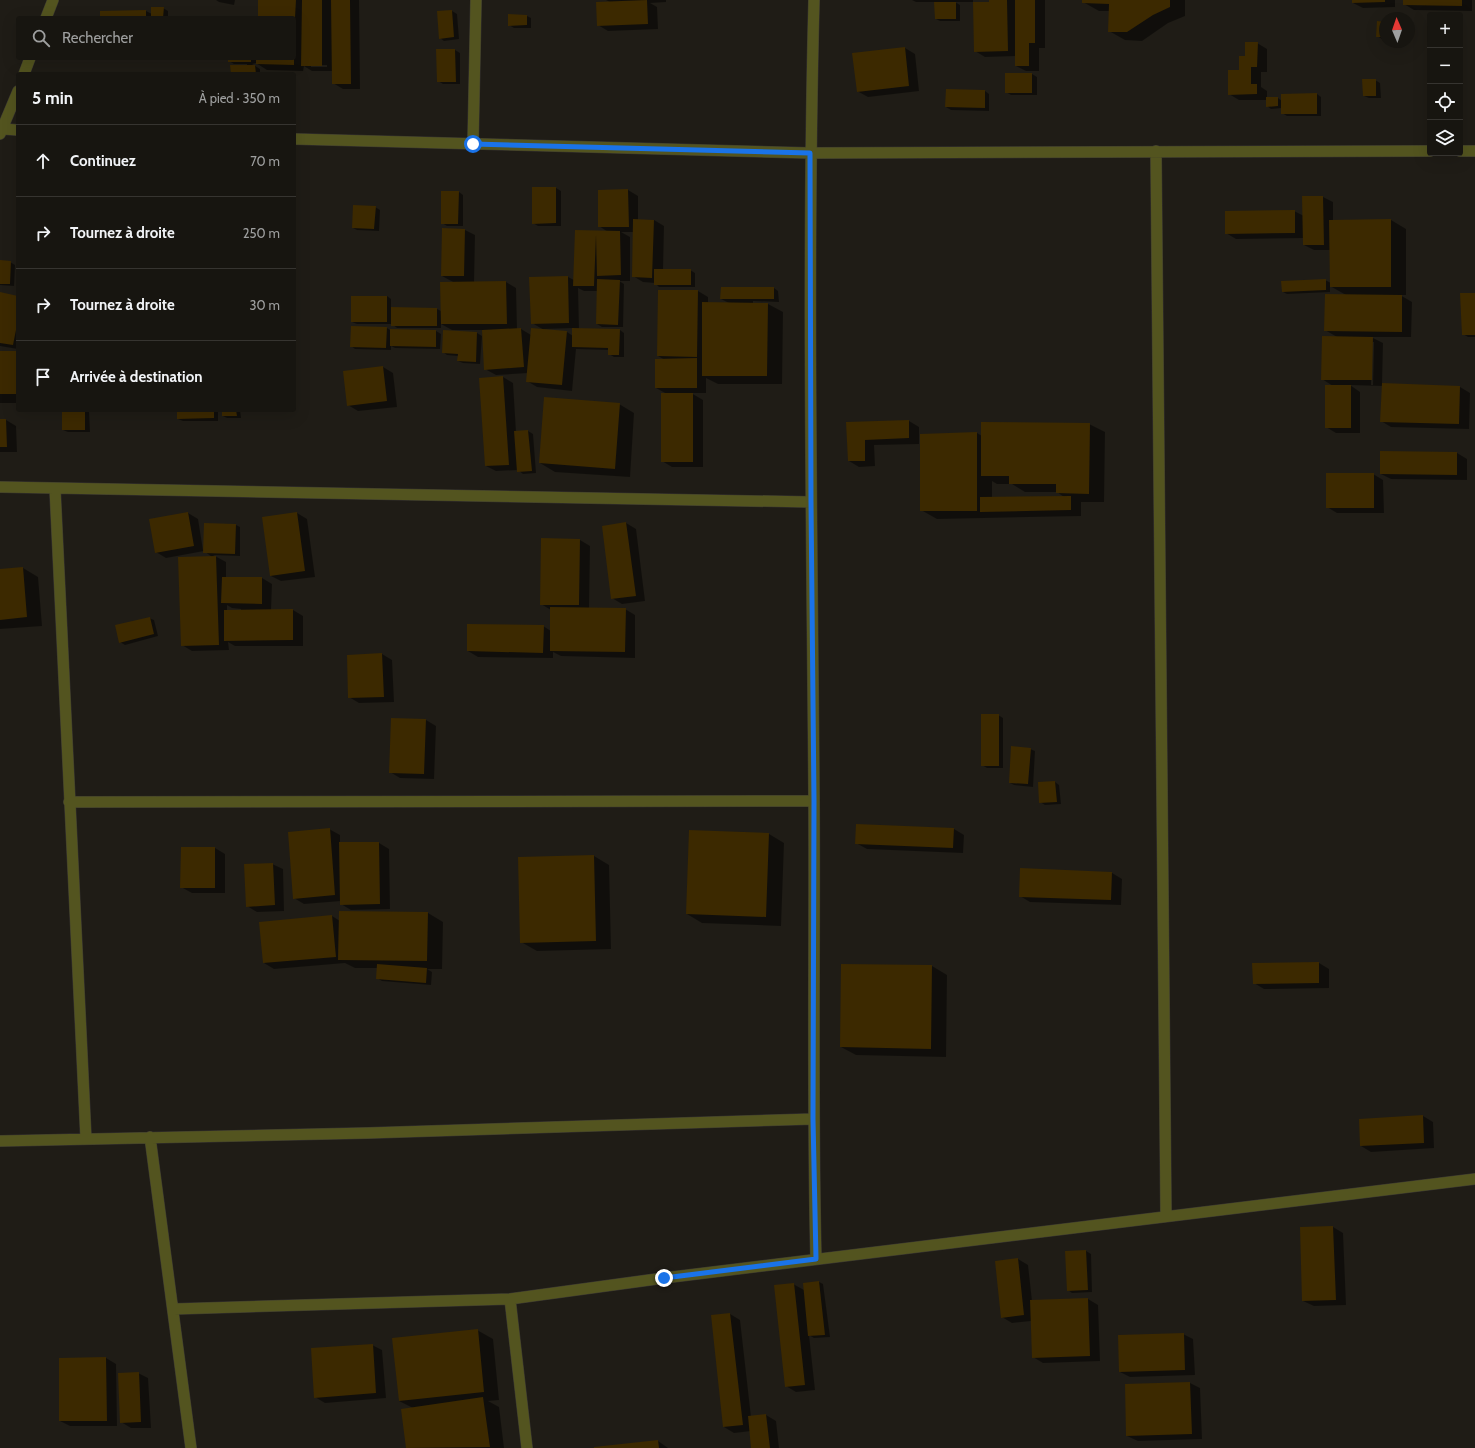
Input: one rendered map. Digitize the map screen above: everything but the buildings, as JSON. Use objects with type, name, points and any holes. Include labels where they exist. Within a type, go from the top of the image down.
[{"type":"street","points":[[47,16],[53,0]]},
{"type":"street","points":[[473,144],[476,0]]},
{"type":"street","points":[[814,0],[810,153],[814,801],[813,1119],[816,1259]]},
{"type":"street","points":[[25,72],[29,60]]},
{"type":"street","points":[[16,95],[2,131],[16,130]]},
{"type":"street","points":[[296,139],[810,153],[1427,151]]},
{"type":"street","points":[[1156,151],[1166,1216]]},
{"type":"street","points":[[1463,151],[1475,151]]},
{"type":"street","points":[[0,488],[811,502]]},
{"type":"street","points":[[54,489],[86,1139]]},
{"type":"street","points":[[69,802],[814,801]]},
{"type":"street","points":[[0,1141],[376,1133],[813,1119]]},
{"type":"street","points":[[150,1137],[174,1309],[191,1448]]},
{"type":"street","points":[[174,1309],[510,1300],[816,1259],[1475,1179]]},
{"type":"street","points":[[510,1300],[527,1448]]},
{"type":"route","points":[[473,144],[810,153],[814,801],[813,1119],[816,1259],[664,1278]]}]
